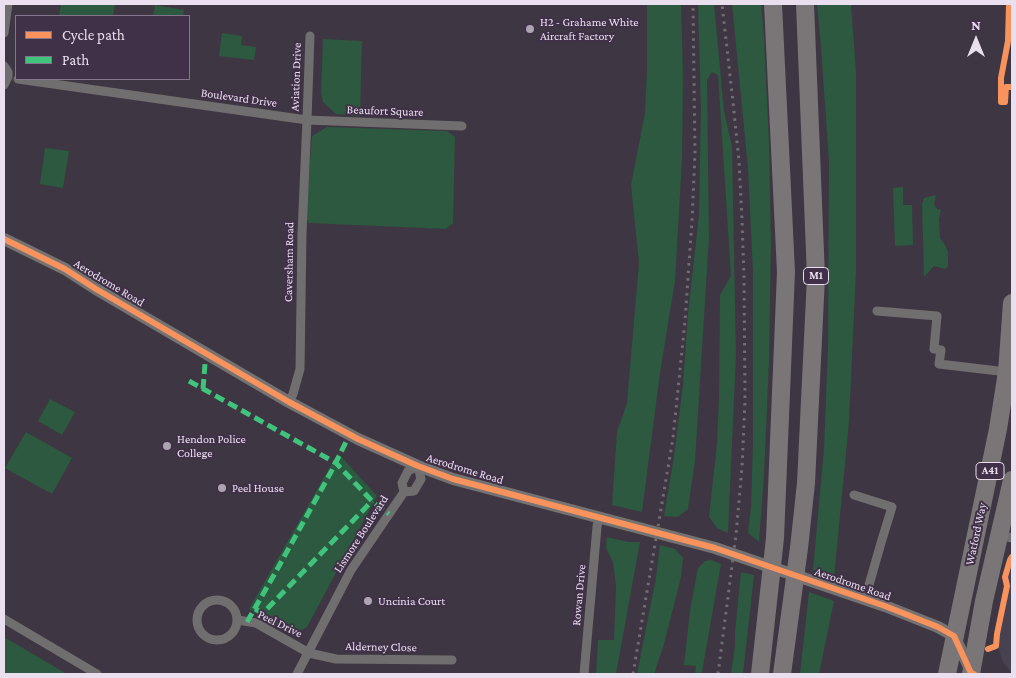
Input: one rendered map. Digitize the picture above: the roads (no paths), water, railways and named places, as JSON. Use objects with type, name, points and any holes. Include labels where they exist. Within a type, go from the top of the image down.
[{"type":"highway","name":"M1","points":[[760,674],[775,538],[786,272],[774,4]]},
{"type":"highway","name":"M1","points":[[782,674],[806,483],[816,277],[805,4]]},
{"type":"highway","name":"Watford Way","points":[[946,674],[996,438],[1007,372],[1012,303]]},
{"type":"highway","name":"Watford Way","points":[[970,674],[984,601],[1006,536],[1012,480]]},
{"type":"highway","name":"A41","points":[[954,636],[962,634],[969,628],[976,608],[984,601]]},
{"type":"street","points":[[4,33],[8,4]]},
{"type":"street","name":"Aviation Drive","points":[[308,120],[310,36]]},
{"type":"street","points":[[4,66],[12,80]]},
{"type":"street","name":"Boulevard Drive","points":[[12,80],[308,120]]},
{"type":"street","name":"Beaufort Square","points":[[308,120],[462,126]]},
{"type":"street","name":"Caversham Road","points":[[288,402],[300,369],[302,232],[308,120]]},
{"type":"street","name":"Aerodrome Road","points":[[4,239],[64,269],[288,402],[358,439],[418,466],[452,479],[715,548],[865,599],[954,636]]},
{"type":"street","points":[[877,311],[937,316],[934,349],[941,350],[939,364],[1007,372]]},
{"type":"street","points":[[404,492],[414,491],[421,479],[418,466]]},
{"type":"street","name":"Lismore Boulevard","points":[[297,674],[351,570],[404,492],[402,483],[408,471],[418,466]]},
{"type":"street","points":[[854,495],[892,507],[865,599]]},
{"type":"street","name":"Rowan Drive","points":[[584,674],[599,517]]},
{"type":"street","name":"Peel Drive","points":[[217,599],[224,600],[230,604],[234,608],[238,620],[232,634],[217,640],[202,633],[197,617],[205,604],[217,599]]},
{"type":"street","points":[[4,619],[97,674]]},
{"type":"street","name":"Peel Drive","points":[[238,620],[256,623],[309,653]]},
{"type":"street","points":[[954,636],[970,674]]},
{"type":"street","name":"Alderney Close","points":[[309,653],[336,659],[452,660]]},
{"type":"railway","points":[[633,674],[673,438],[685,321],[695,154],[693,4]]},
{"type":"railway","points":[[718,674],[736,535],[745,401],[744,276],[739,161],[722,4]]},
{"type":"place","name":"H2 - Grahame White Aircraft Factory","points":[[530,29]]},
{"type":"place","name":"Hendon Police College","points":[[167,446]]},
{"type":"place","name":"Peel House","points":[[222,488]]},
{"type":"place","name":"Uncinia Court","points":[[368,601]]}]
